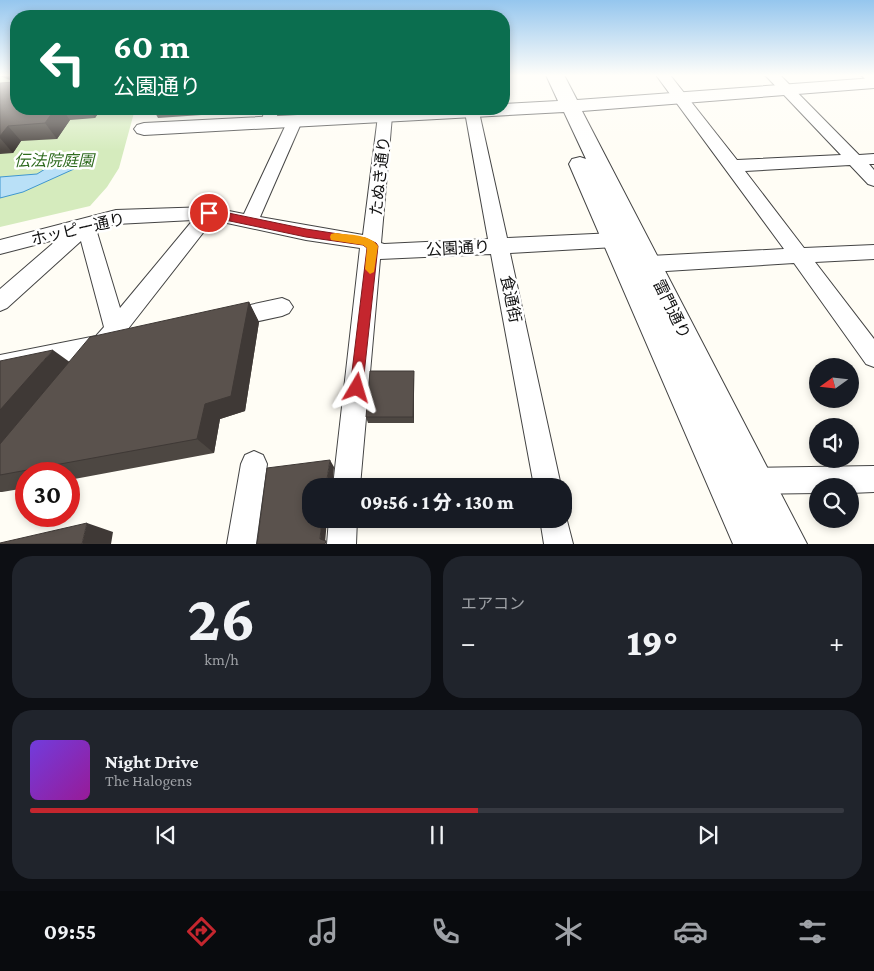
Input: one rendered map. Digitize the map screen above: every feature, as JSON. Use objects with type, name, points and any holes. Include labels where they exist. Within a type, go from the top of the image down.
[{"type":"street","name":"雷門通り","points":[[557,100],[650,264],[788,544]]},
{"type":"street","name":"雷門通り","points":[[561,100],[615,240],[753,544]]},
{"type":"street","points":[[510,110],[649,100]]},
{"type":"street","points":[[682,100],[873,353]]},
{"type":"street","points":[[797,100],[874,180]]},
{"type":"street","points":[[144,129],[271,116],[294,122],[394,115]]},
{"type":"street","name":"食通街","points":[[480,115],[499,246],[546,478]]},
{"type":"street","name":"たぬき通り","points":[[348,478],[385,116]]},
{"type":"street","points":[[249,222],[294,122]]},
{"type":"street","points":[[733,166],[874,158]]},
{"type":"street","points":[[79,374],[209,213]]},
{"type":"street","name":"ホッピー通り","points":[[0,247],[116,217],[209,213],[306,233]]},
{"type":"street","points":[[86,225],[109,336]]},
{"type":"street","points":[[0,302],[86,225]]},
{"type":"street","name":"公園通り","points":[[306,233],[365,242],[381,252],[615,240]]},
{"type":"street","points":[[650,264],[874,252]]},
{"type":"street","points":[[204,323],[282,307]]},
{"type":"street","points":[[0,366],[109,336],[136,338]]},
{"type":"street","points":[[241,544],[254,464]]},
{"type":"street","points":[[725,482],[874,479]]},
{"type":"street","points":[[341,544],[342,528]]},
{"type":"street","points":[[556,528],[559,544]]},
{"type":"green space","name":"伝法院庭園","points":[[0,100],[10,100],[10,115],[133,115],[119,168],[107,187],[90,206],[0,227]]},
{"type":"water","points":[[68,164],[74,169],[23,192],[0,198],[0,177],[37,174],[50,166]]},
{"type":"building","points":[[0,100],[10,100],[10,115],[51,115],[45,123],[8,126],[0,136]]},
{"type":"building","points":[[249,302],[231,396],[205,404],[197,439],[71,462],[15,462],[15,472],[0,475],[0,444],[90,337]]},
{"type":"building","points":[[53,350],[0,410],[0,361]]},
{"type":"building","points":[[370,371],[414,371],[413,417],[366,417]]},
{"type":"building","points":[[330,460],[327,478],[302,478],[302,528],[321,528],[320,539],[326,541],[325,544],[257,544],[267,468]]},
{"type":"building","points":[[87,523],[82,544],[0,544],[70,527],[80,527],[80,525]]},
{"type":"slow traffic","points":[[335,237],[365,242],[373,246],[370,269]]},
{"type":"route","points":[[209,213],[306,233],[365,242],[373,246],[357,388]]}]
